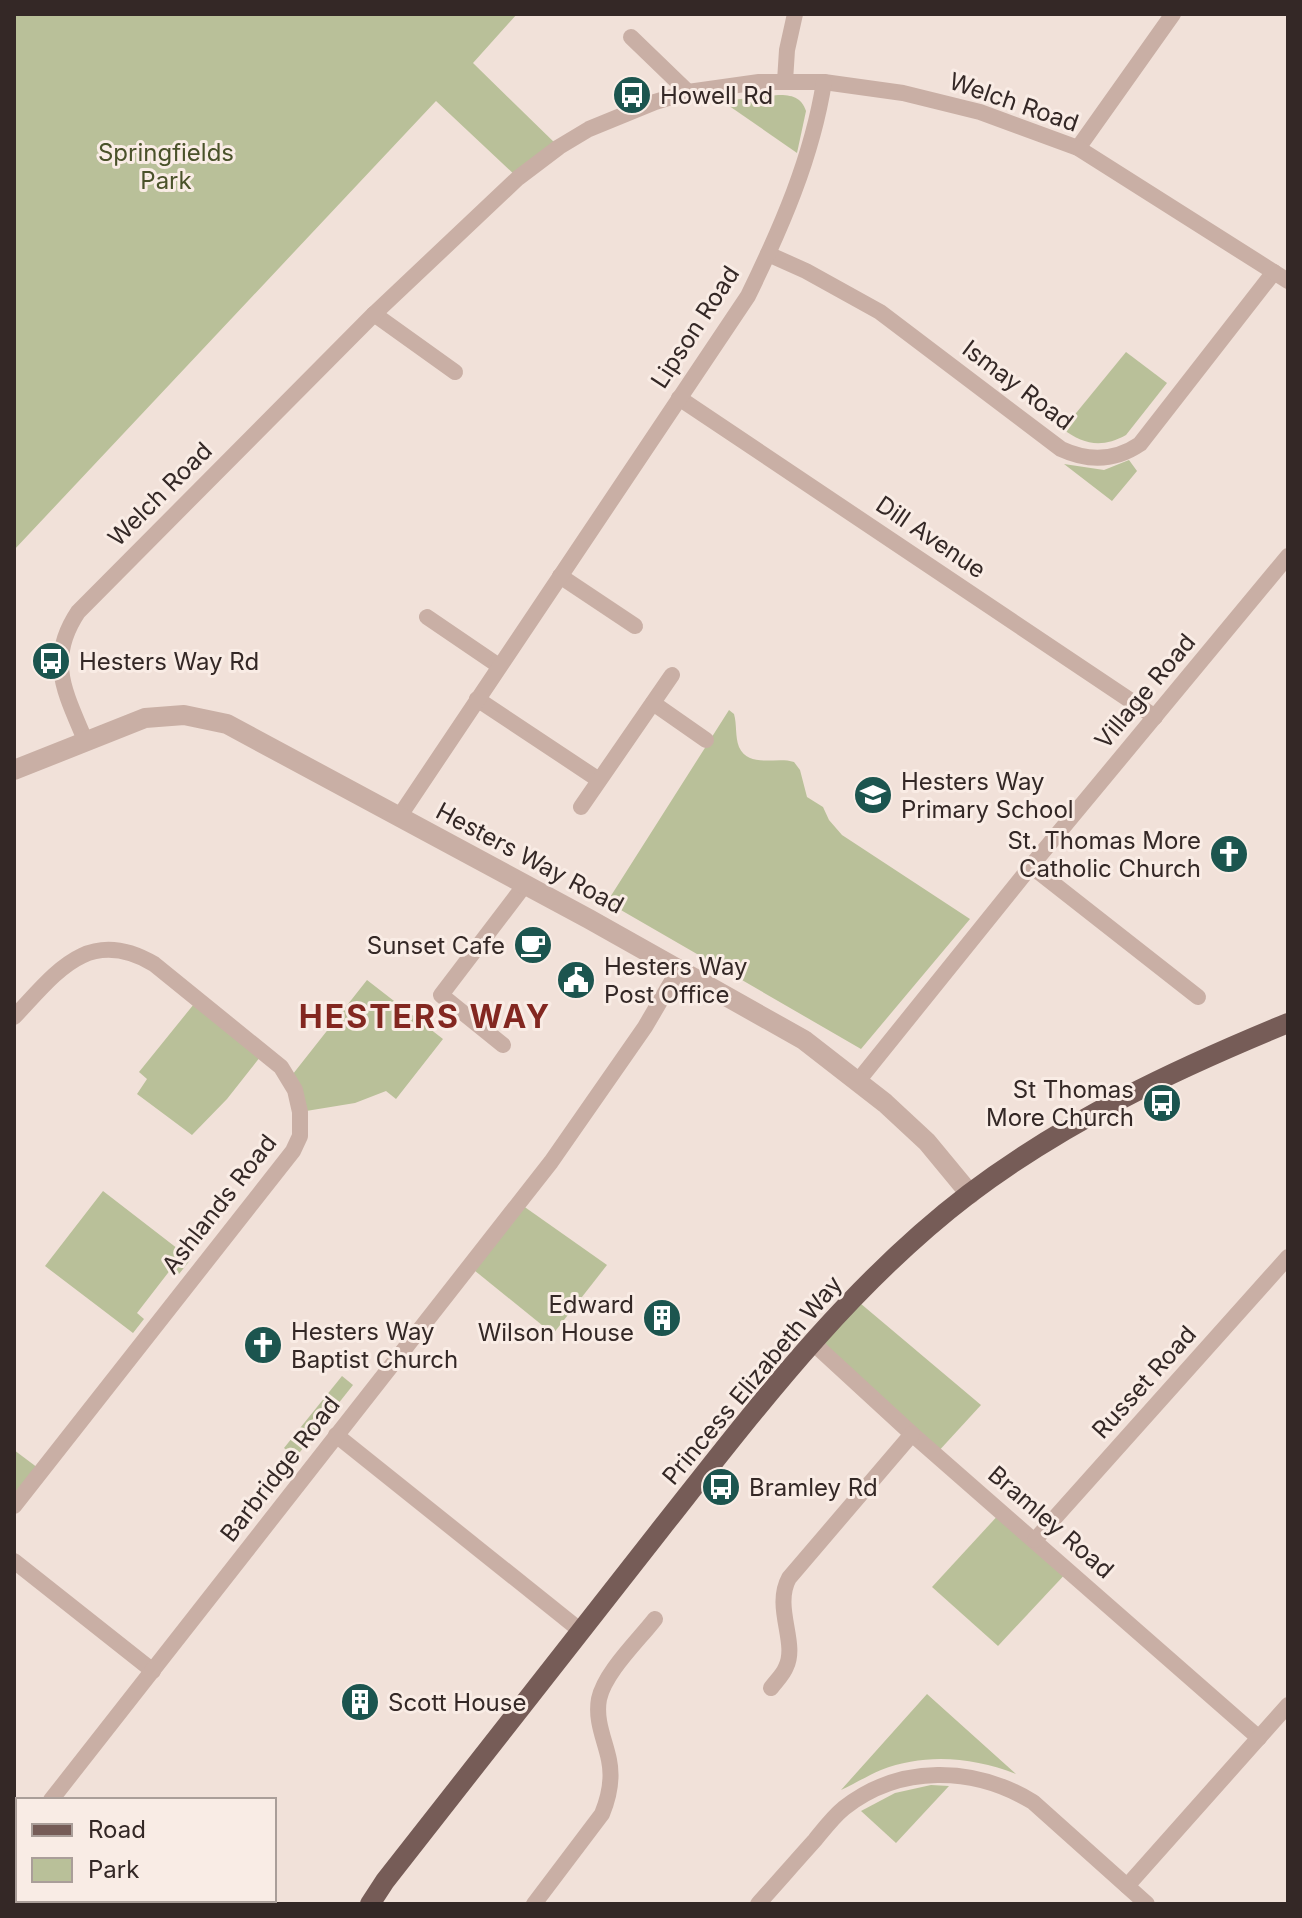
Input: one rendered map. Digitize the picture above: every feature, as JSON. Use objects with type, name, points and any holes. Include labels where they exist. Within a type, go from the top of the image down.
[{"type":"main road","name":"Princess Elizabeth Way","points":[[370,1904],[394,1869],[581,1631],[812,1342],[886,1265],[970,1194],[1047,1139],[1114,1101],[1212,1054],[1288,1023]]},
{"type":"street","points":[[785,81],[787,50],[795,14]]},
{"type":"street","points":[[1078,148],[1173,14]]},
{"type":"street","points":[[631,37],[688,92]]},
{"type":"street","name":"Welch Road","points":[[85,740],[65,691],[60,663],[66,633],[78,612],[374,314],[518,178],[559,147],[621,114],[688,92],[734,84],[785,81],[824,82],[942,101],[1013,122],[1078,148],[1281,276]]},
{"type":"street","name":"Lipson Road","points":[[399,817],[748,296],[802,173],[819,115],[824,82]]},
{"type":"street","name":"Ismay Road","points":[[768,254],[880,312],[1061,449],[1085,458],[1098,459],[1121,455],[1140,444],[1281,276]]},
{"type":"street","points":[[374,314],[455,372]]},
{"type":"street","name":"Dill Avenue","points":[[679,398],[1155,717]]},
{"type":"street","name":"Village Road","points":[[858,1081],[1288,556]]},
{"type":"street","points":[[560,576],[635,626]]},
{"type":"street","points":[[427,617],[499,666]]},
{"type":"street","points":[[581,807],[672,675]]},
{"type":"street","points":[[477,699],[599,780]]},
{"type":"street","points":[[653,703],[706,740]]},
{"type":"street","name":"Hesters Way Road","points":[[14,770],[145,718],[165,715],[206,718],[248,733],[804,1040],[858,1081],[927,1142],[970,1194]]},
{"type":"street","points":[[1031,866],[1198,997]]},
{"type":"street","points":[[503,1045],[441,995],[524,886]]},
{"type":"street","name":"Ashlands Road","points":[[14,1017],[63,965],[83,953],[119,950],[137,954],[154,964],[281,1067],[295,1090],[300,1112],[300,1136],[293,1151],[14,1506]]},
{"type":"street","name":"Barbridge Road","points":[[53,1798],[551,1162],[645,1027],[679,969]]},
{"type":"street","name":"Russet Road","points":[[1035,1540],[1288,1257]]},
{"type":"street","name":"Bramley Road","points":[[812,1342],[912,1434],[1259,1738]]},
{"type":"street","points":[[771,1688],[789,1660],[783,1595],[789,1578],[912,1434]]},
{"type":"street","points":[[336,1435],[581,1631]]},
{"type":"street","points":[[14,1561],[153,1671]]},
{"type":"street","points":[[534,1904],[602,1814],[611,1774],[599,1720],[600,1698],[609,1678],[655,1619]]},
{"type":"street","points":[[1127,1886],[1288,1705]]},
{"type":"street","points":[[758,1904],[842,1810],[859,1798],[898,1780],[940,1774],[979,1778],[1025,1796],[1147,1904]]},
{"type":"green space","name":"Springfields Park","points":[[14,14],[517,14],[473,63],[559,147],[518,178],[436,101],[14,550]]},
{"type":"green space","points":[[778,95],[795,98],[806,111],[797,153],[722,101]]},
{"type":"green space","points":[[1126,352],[1167,383],[1126,435],[1109,442],[1093,443],[1078,439],[1063,429]]},
{"type":"green space","points":[[1129,460],[1137,471],[1112,501],[1064,464],[1104,470]]},
{"type":"green space","points":[[729,710],[734,714],[739,747],[744,754],[756,760],[794,762],[800,770],[807,797],[823,807],[842,835],[970,919],[861,1049],[607,902]]},
{"type":"green space","points":[[367,980],[443,1039],[396,1099],[386,1091],[355,1103],[300,1112],[289,1079]]},
{"type":"green space","points":[[198,999],[264,1052],[227,1099],[192,1135],[137,1094],[147,1079],[139,1072]]},
{"type":"green space","points":[[103,1191],[191,1259],[179,1274],[171,1269],[137,1313],[144,1319],[133,1333],[45,1266]]},
{"type":"green space","points":[[519,1203],[607,1265],[553,1334],[469,1266]]},
{"type":"green space","points":[[854,1298],[981,1405],[936,1454],[812,1342]]},
{"type":"green space","points":[[342,1376],[353,1385],[296,1457],[284,1448]]},
{"type":"green space","points":[[14,1450],[42,1471],[14,1506]]},
{"type":"green space","points":[[1002,1511],[1069,1570],[998,1646],[932,1587]]},
{"type":"green space","points":[[927,1694],[1016,1774],[966,1761],[931,1759],[881,1770],[841,1790]]},
{"type":"green space","points":[[931,1785],[949,1786],[896,1843],[861,1811],[895,1793]]},
{"type":"place","name":"Howell Rd","points":[[632,95]]},
{"type":"place","name":"Hesters Way Rd","points":[[51,661]]},
{"type":"place","name":"Hesters Way Primary School","points":[[873,795]]},
{"type":"place","name":"St. Thomas More Catholic Church","points":[[1229,854]]},
{"type":"place","name":"Sunset Cafe","points":[[533,945]]},
{"type":"place","name":"Hesters Way Post Office","points":[[576,980]]},
{"type":"place","name":"St Thomas More Church","points":[[1162,1103]]},
{"type":"place","name":"Edward Wilson House","points":[[662,1318]]},
{"type":"place","name":"Hesters Way Baptist Church","points":[[263,1345]]},
{"type":"place","name":"Bramley Rd","points":[[721,1487]]},
{"type":"place","name":"Scott House","points":[[360,1702]]},
{"type":"district","name":"HESTERS WAY","points":[[425,1016]]}]
